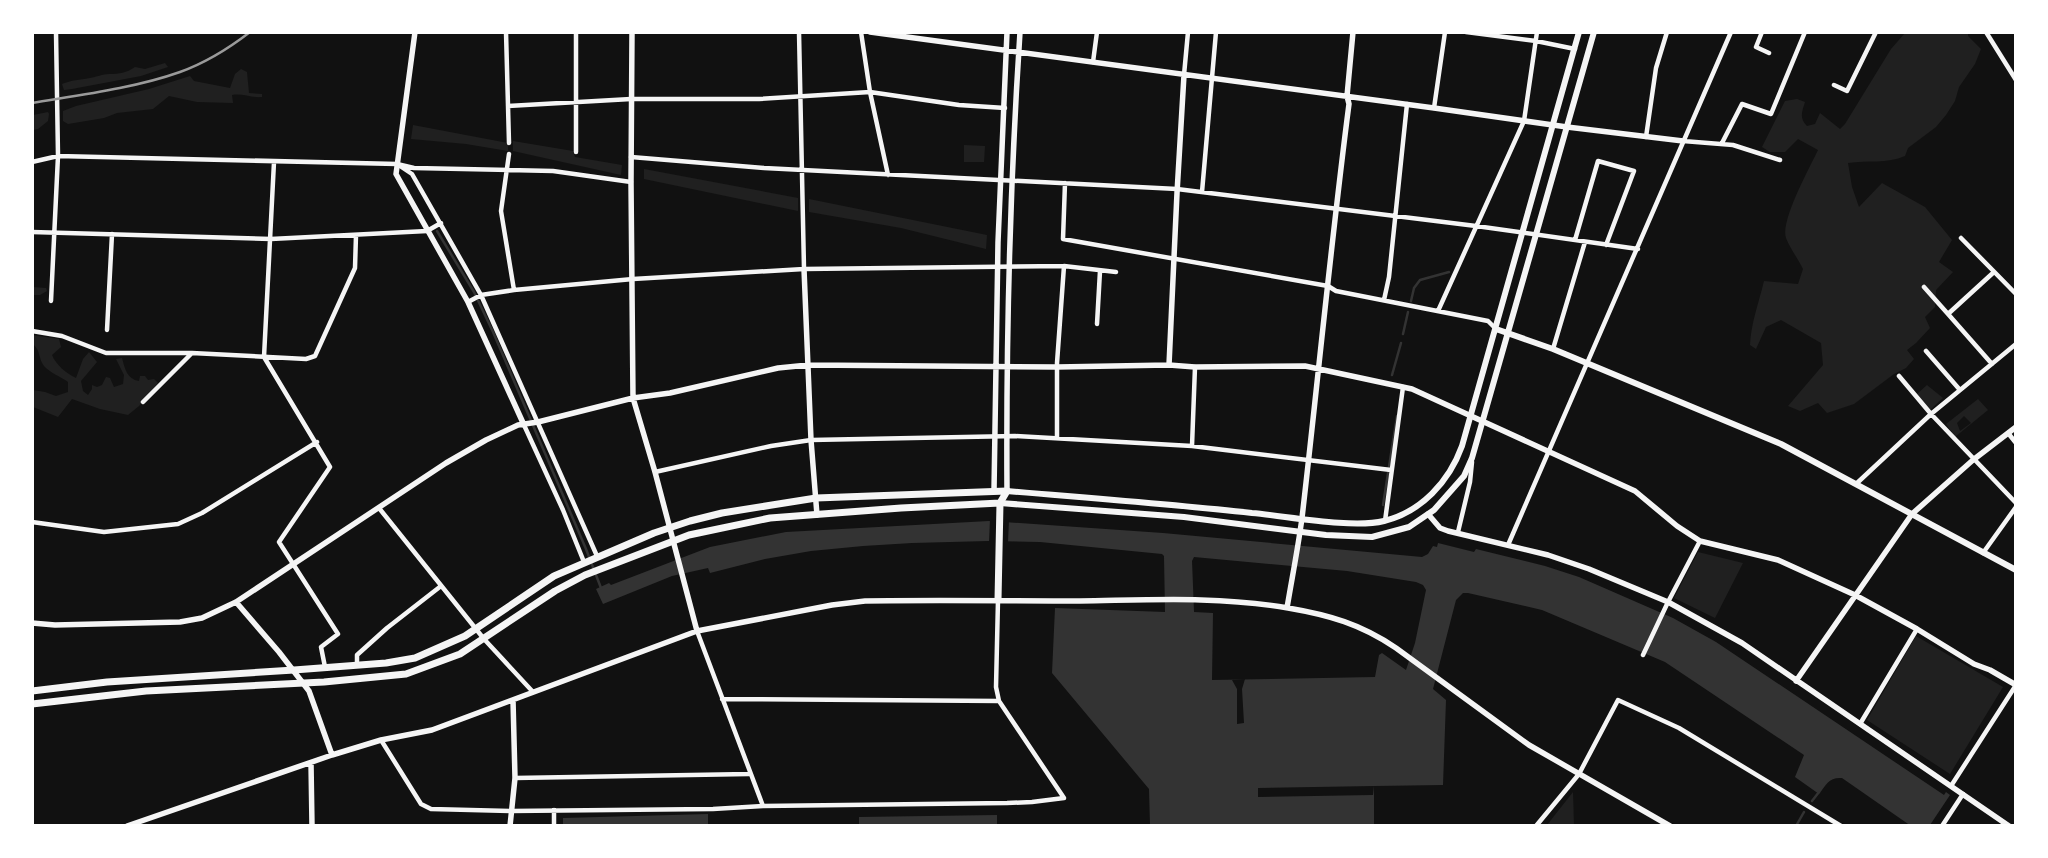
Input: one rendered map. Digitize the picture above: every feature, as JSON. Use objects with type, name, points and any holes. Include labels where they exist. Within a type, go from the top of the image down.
[{"type":"main road","points":[[32,691],[160,678],[386,663],[415,658],[441,649],[476,629],[536,586],[596,556],[669,528],[722,512],[816,498],[1007,491],[1372,524],[1411,511],[1431,496],[1450,472],[1457,459],[1471,417],[1580,32]]},
{"type":"main road","points":[[32,704],[146,691],[406,674],[460,654],[555,591],[585,575],[672,541],[707,531],[770,518],[1000,504],[1184,517],[1326,534],[1372,537],[1409,527],[1440,504],[1464,476],[1472,458],[1510,332],[1594,32]]},
{"type":"main road","points":[[1496,329],[1510,332],[1553,349],[1780,444],[2016,570]]},
{"type":"main road","points":[[994,491],[1000,504],[998,600]]},
{"type":"main road","points":[[1000,504],[1007,491]]},
{"type":"street","points":[[51,302],[58,156],[56,32]]},
{"type":"street","points":[[415,32],[396,174],[400,185],[429,229],[468,302],[527,424],[584,562]]},
{"type":"street","points":[[506,32],[509,143]]},
{"type":"street","points":[[576,32],[576,152]]},
{"type":"street","points":[[632,32],[633,398],[655,472],[697,631],[749,774],[763,806]]},
{"type":"street","points":[[799,32],[804,269],[811,440],[817,515]]},
{"type":"street","points":[[860,32],[870,92],[888,175]]},
{"type":"street","points":[[870,32],[1567,127],[1684,141],[1722,143],[1780,160]]},
{"type":"street","points":[[994,491],[997,266],[1007,32]]},
{"type":"street","points":[[1007,491],[1007,366],[1020,32]]},
{"type":"street","points":[[1093,62],[1097,32]]},
{"type":"street","points":[[1169,365],[1177,189],[1188,32]]},
{"type":"street","points":[[1202,192],[1216,32]]},
{"type":"street","points":[[1287,608],[1302,518],[1320,368],[1335,210],[1349,104],[1347,96],[1353,32]]},
{"type":"street","points":[[1434,108],[1445,32]]},
{"type":"street","points":[[1466,32],[1536,41],[1575,49]]},
{"type":"street","points":[[1438,311],[1524,121],[1537,32]]},
{"type":"street","points":[[1646,137],[1656,68],[1667,32]]},
{"type":"street","points":[[1508,545],[1731,32]]},
{"type":"street","points":[[1762,32],[1756,47],[1769,53]]},
{"type":"street","points":[[1722,143],[1742,104],[1771,114],[1805,32]]},
{"type":"street","points":[[1834,85],[1847,91],[1876,32]]},
{"type":"street","points":[[1986,32],[2016,80]]},
{"type":"street","points":[[508,106],[631,99],[760,99],[870,92],[959,105],[1005,108]]},
{"type":"street","points":[[1384,300],[1389,277],[1407,104]]},
{"type":"street","points":[[509,154],[501,211],[514,290]]},
{"type":"street","points":[[32,162],[58,156],[397,164],[414,168],[553,171],[631,182]]},
{"type":"street","points":[[631,157],[802,170],[1177,189],[1476,226],[1638,249]]},
{"type":"street","points":[[1575,240],[1598,161],[1634,171],[1606,245]]},
{"type":"street","points":[[274,162],[264,357],[317,442],[330,467],[279,542],[338,634],[321,647],[324,667]]},
{"type":"street","points":[[397,164],[412,174],[481,295],[596,556]]},
{"type":"street","points":[[1065,183],[1063,239],[1328,286],[1336,291],[1488,321],[1496,329]]},
{"type":"street","points":[[32,232],[271,239],[429,229],[440,224]]},
{"type":"street","points":[[107,330],[112,234]]},
{"type":"street","points":[[32,331],[62,336],[106,353],[192,353],[306,359],[315,356],[355,268],[356,235]]},
{"type":"street","points":[[1960,238],[2016,294]]},
{"type":"street","points":[[1553,349],[1585,242]]},
{"type":"street","points":[[468,302],[481,295],[514,290],[633,279],[804,269],[1064,266],[1116,272]]},
{"type":"street","points":[[1057,438],[1057,367],[1064,266]]},
{"type":"street","points":[[1097,324],[1100,271]]},
{"type":"street","points":[[1948,314],[1994,272]]},
{"type":"street","points":[[1924,287],[1992,364]]},
{"type":"street","points":[[1856,484],[1930,414],[2016,344]]},
{"type":"street","points":[[1926,351],[1960,390]]},
{"type":"street","points":[[143,402],[192,353]]},
{"type":"street","points":[[32,623],[55,625],[180,622],[202,618],[236,602],[473,447],[513,427],[633,398],[670,393],[778,368],[808,365],[1305,366],[1412,389],[1635,491],[1677,526],[1700,541],[1778,560],[1855,595],[1917,629],[1958,655],[2016,685],[1951,786]]},
{"type":"street","points":[[1192,446],[1195,367]]},
{"type":"street","points":[[1899,376],[1930,414],[2016,503]]},
{"type":"street","points":[[1385,521],[1403,387]]},
{"type":"street","points":[[1796,681],[1912,514],[1973,460],[2016,428]]},
{"type":"street","points":[[2008,433],[2016,442]]},
{"type":"street","points":[[655,472],[771,446],[811,440],[995,437],[1057,438],[1192,446],[1391,470]]},
{"type":"street","points":[[32,522],[104,532],[178,524],[202,512],[317,442]]},
{"type":"street","points":[[1458,532],[1470,482],[1472,458]]},
{"type":"street","points":[[1983,553],[2016,507]]},
{"type":"street","points":[[379,508],[484,639],[533,692]]},
{"type":"street","points":[[1428,514],[1440,528],[1548,555],[1589,568],[1668,602],[1742,643],[2009,826]]},
{"type":"street","points":[[1643,655],[1700,541]]},
{"type":"street","points":[[357,664],[357,655],[441,586]]},
{"type":"street","points":[[127,826],[332,755],[381,740],[432,730],[697,631],[832,605],[865,601],[1082,601],[1152,598],[1242,601],[1312,612],[1347,622],[1380,637],[1529,745],[1670,826]]},
{"type":"street","points":[[381,740],[421,804],[431,809],[511,811],[713,809],[763,806],[1007,803],[1064,798],[999,701],[996,687],[998,600]]},
{"type":"street","points":[[236,602],[294,670],[309,691],[332,755]]},
{"type":"street","points":[[1860,724],[1917,629]]},
{"type":"street","points":[[510,826],[515,778],[513,700]]},
{"type":"street","points":[[722,700],[999,701]]},
{"type":"street","points":[[1536,826],[1579,774],[1618,700],[1679,728],[1841,826]]},
{"type":"street","points":[[311,763],[312,826]]},
{"type":"street","points":[[515,778],[749,774]]},
{"type":"street","points":[[1942,826],[1963,794]]},
{"type":"street","points":[[554,810],[554,826]]},
{"type":"shaded area","points":[[1905,33],[1968,33],[1968,36],[1981,49],[1975,64],[1959,87],[1955,101],[1936,127],[1908,148],[1905,156],[1884,161],[1848,163],[1852,187],[1859,207],[1882,183],[1925,207],[1952,240],[1939,262],[1953,272],[1936,290],[1935,307],[1925,317],[1930,328],[1907,350],[1914,359],[1906,368],[1894,374],[1854,404],[1827,413],[1818,403],[1800,411],[1788,406],[1823,365],[1821,343],[1781,320],[1766,327],[1756,349],[1750,345],[1764,281],[1798,284],[1803,269],[1786,238],[1785,230],[1791,207],[1818,150],[1798,139],[1785,152],[1770,152],[1762,147],[1785,101],[1797,99],[1805,102],[1802,118],[1807,126],[1815,124],[1820,113],[1840,129],[1845,124],[1891,49]]},
{"type":"shaded area","points":[[165,63],[168,67],[141,76],[64,90],[62,84],[104,74],[123,73],[135,67],[145,69]]},
{"type":"shaded area","points":[[241,69],[247,72],[249,93],[262,94],[262,97],[232,95],[233,103],[197,102],[169,96],[153,109],[117,113],[104,118],[68,124],[63,121],[63,111],[76,106],[149,89],[190,76],[194,81],[230,88],[235,74]]},
{"type":"shaded area","points":[[48,112],[48,121],[38,129],[33,130],[33,115]]},
{"type":"shaded area","points":[[413,125],[508,143],[508,151],[466,144],[411,139]]},
{"type":"shaded area","points":[[513,141],[573,151],[575,157],[622,165],[621,175],[513,151]]},
{"type":"shaded area","points":[[964,145],[985,146],[984,162],[964,162]]},
{"type":"shaded area","points":[[644,169],[798,198],[798,211],[644,179]]},
{"type":"shaded area","points":[[809,199],[987,235],[986,249],[901,228],[809,212]]},
{"type":"shaded area","points":[[33,287],[46,288],[47,291],[40,295],[33,295]]},
{"type":"shaded area","points":[[32,335],[59,339],[61,347],[52,355],[62,368],[76,378],[83,359],[89,352],[97,362],[81,381],[83,391],[88,395],[92,385],[97,387],[102,385],[106,377],[110,378],[114,387],[123,384],[124,375],[116,359],[122,358],[129,376],[135,380],[139,381],[140,376],[145,376],[148,380],[154,379],[158,383],[139,406],[128,415],[100,409],[72,399],[58,417],[33,407],[33,390],[56,396],[68,392],[68,382],[44,366],[33,344]]},
{"type":"shaded area","points":[[1927,385],[1943,398],[1930,410],[1917,394]]},
{"type":"shaded area","points":[[1978,399],[1988,410],[1955,437],[1946,424]],"holes":[[[1964,416],[1971,423],[1960,431],[1957,423]]]},
{"type":"shaded area","points":[[989,521],[1163,533],[1422,557],[1428,554],[1433,546],[1437,547],[1438,543],[1474,552],[1476,549],[1545,566],[1579,577],[1673,618],[1716,642],[1944,795],[1946,792],[1950,795],[1930,825],[1911,826],[1842,778],[1831,780],[1819,794],[1795,777],[1804,755],[1665,662],[1542,610],[1463,593],[1456,600],[1433,689],[1446,700],[1443,785],[1374,786],[1374,825],[1150,825],[1149,789],[1052,673],[1055,608],[1165,612],[1164,556],[1162,554],[1040,542],[988,541],[863,546],[811,551],[765,559],[710,573],[708,568],[672,576],[603,604],[596,589],[710,547],[786,532]],"holes":[[[1194,557],[1347,571],[1416,582],[1423,585],[1426,590],[1415,643],[1406,670],[1382,653],[1379,655],[1375,677],[1212,680],[1213,613],[1194,612],[1192,561]]]},
{"type":"shaded area","points":[[1698,552],[1743,563],[1715,618],[1674,598]]},
{"type":"shaded area","points":[[1916,636],[2003,687],[1950,774],[1867,720]]},
{"type":"shaded area","points":[[1573,792],[1574,825],[1547,825]]},
{"type":"shaded area","points":[[708,814],[708,825],[563,825],[563,818]]},
{"type":"shaded area","points":[[997,815],[997,825],[859,825],[859,817]]},
{"type":"pier","points":[[990,519],[1009,520],[1008,542],[989,542]]},
{"type":"pier","points":[[1245,679],[1242,689],[1244,723],[1237,724],[1237,689],[1232,680]]},
{"type":"pier","points":[[1374,786],[1373,795],[1258,797],[1258,788]]},
{"type":"waterway","points":[[437,231],[474,292],[493,332],[601,588]]},
{"type":"waterway","points":[[1411,301],[1414,288],[1420,280],[1449,272]]},
{"type":"waterway","points":[[1403,334],[1408,312]]},
{"type":"waterway","points":[[1392,375],[1401,343]]},
{"type":"waterway","points":[[1383,505],[1397,416]]},
{"type":"waterway","points":[[1812,801],[1819,792]]},
{"type":"waterway","points":[[1796,826],[1804,812]]},
{"type":"railway","points":[[32,103],[126,87],[163,78],[216,55],[250,32]]}]
